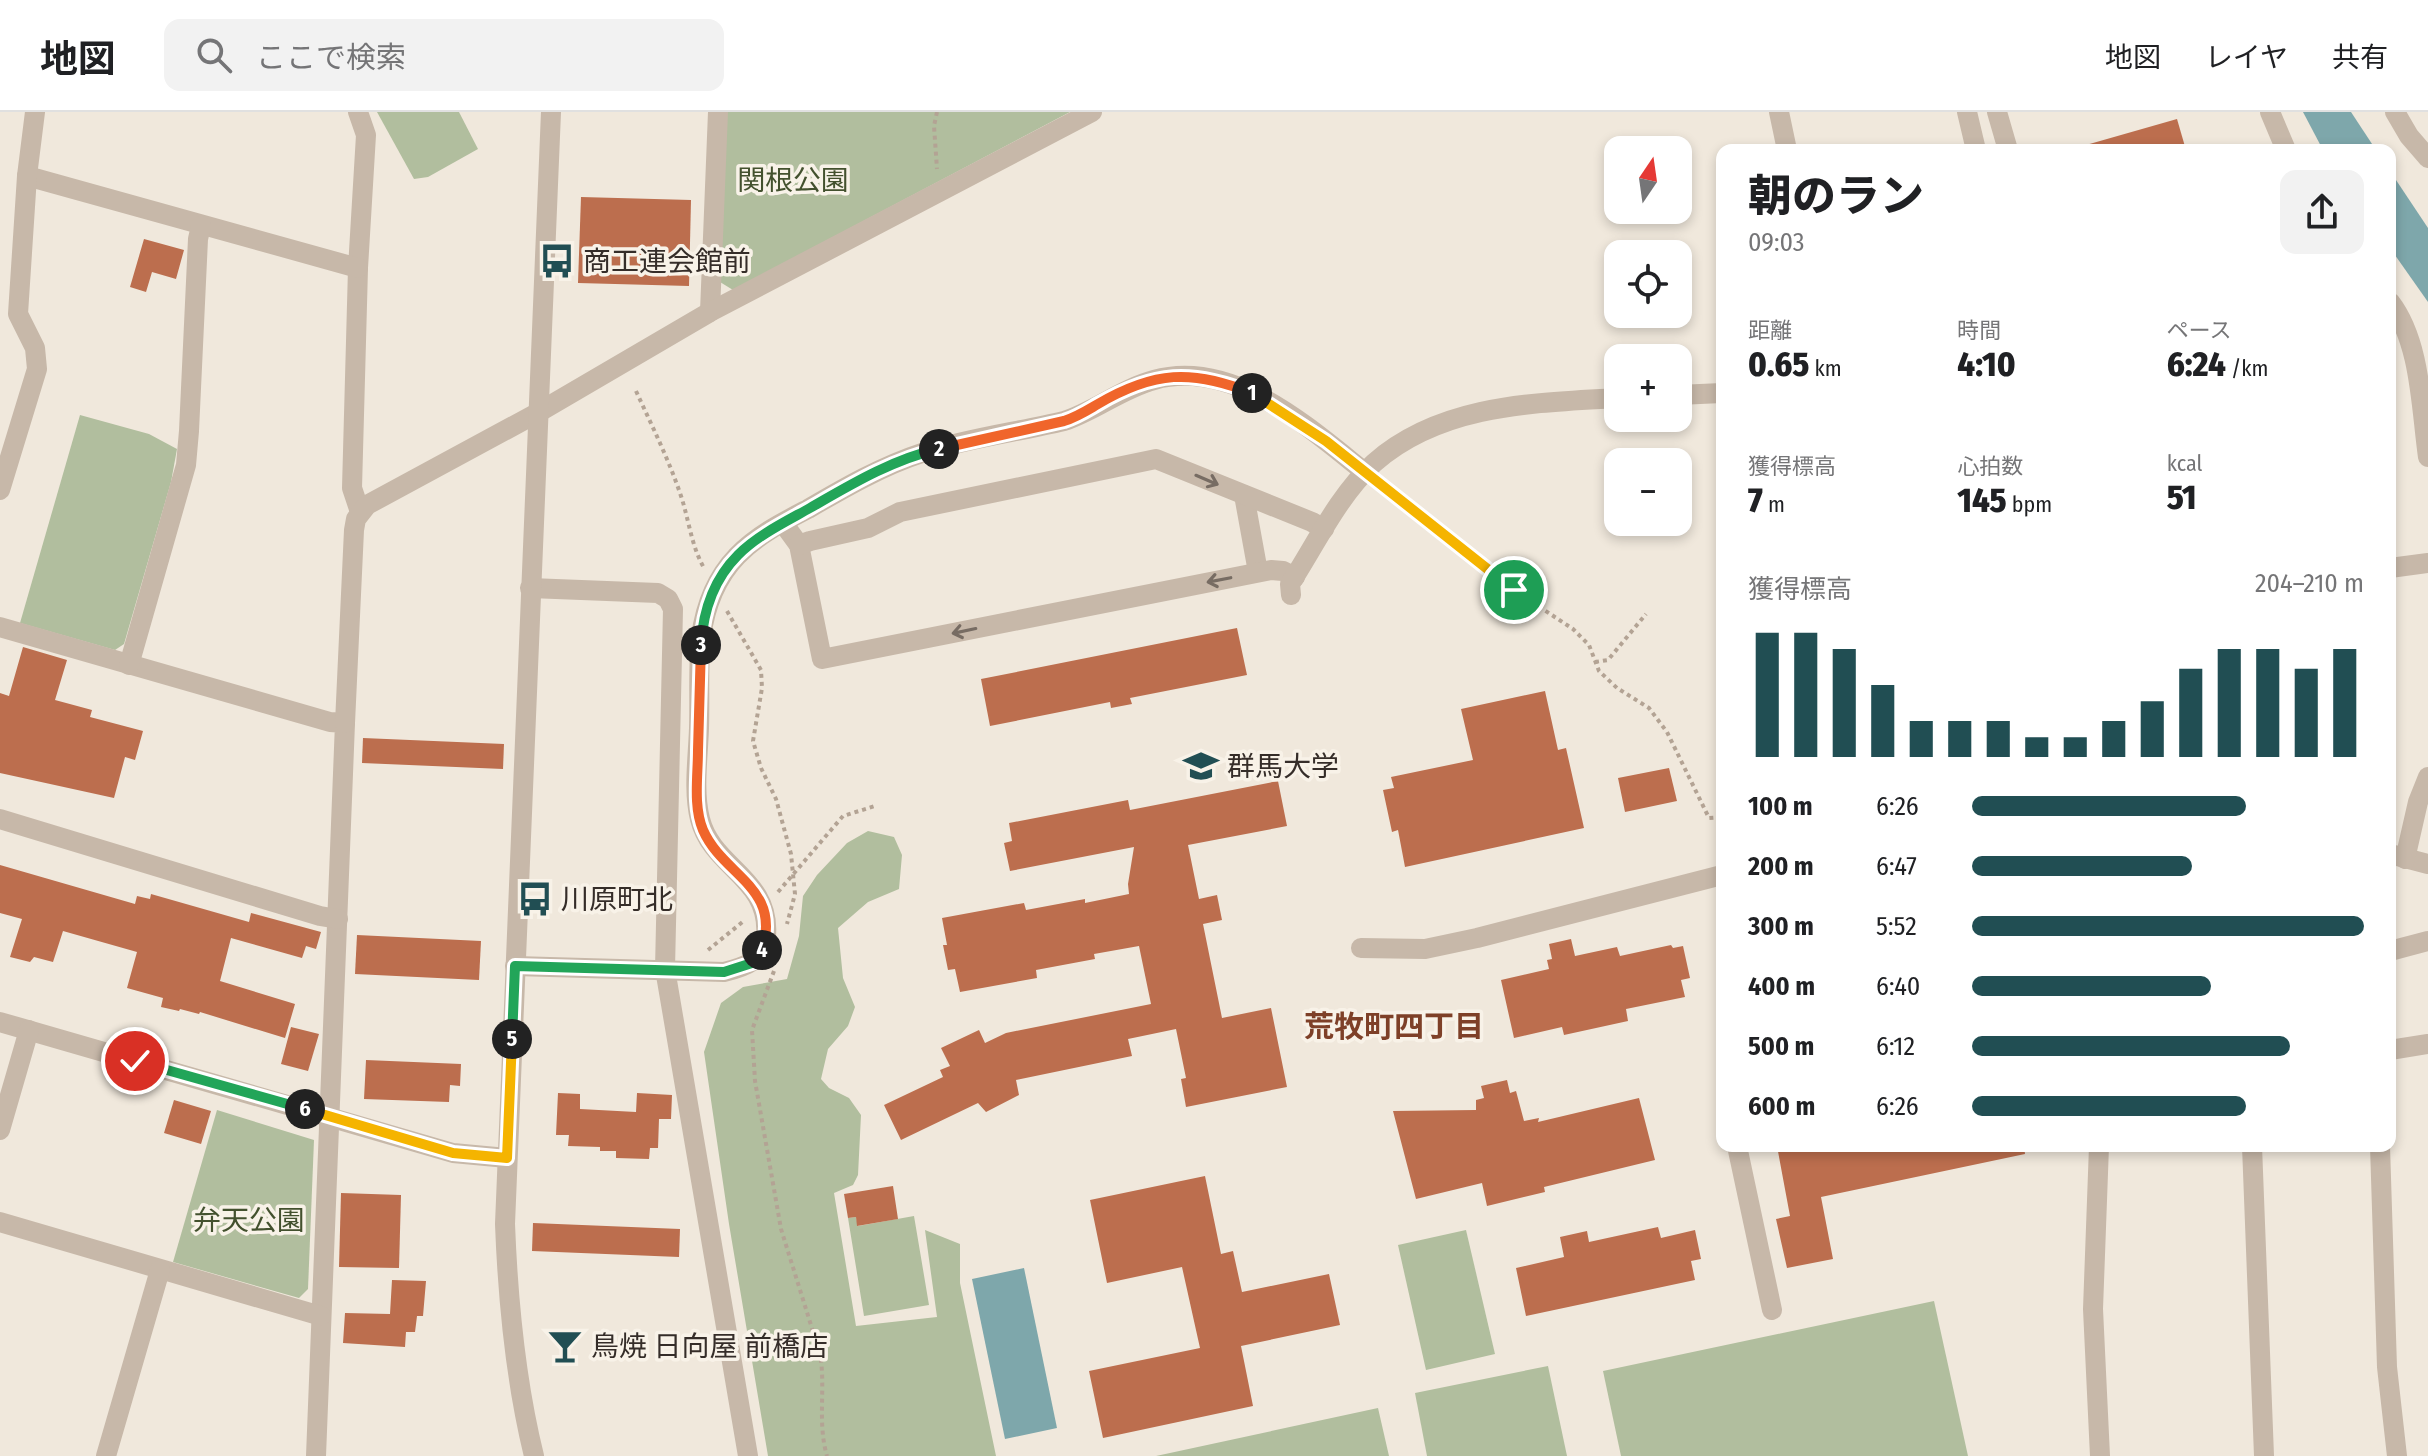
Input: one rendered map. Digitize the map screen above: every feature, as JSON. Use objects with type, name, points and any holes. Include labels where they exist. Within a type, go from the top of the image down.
[{"type":"street","points":[[0,490],[37,369],[35,348],[18,314],[27,176],[35,112]]},
{"type":"street","points":[[358,112],[366,135],[358,268],[352,488],[360,512]]},
{"type":"street","points":[[534,1456],[512,1333],[505,1224],[551,112]]},
{"type":"street","points":[[710,312],[718,112]]},
{"type":"street","points":[[316,1456],[345,723],[354,530],[360,512],[367,505],[539,412],[710,312],[1092,112]]},
{"type":"street","points":[[1779,112],[1786,144]]},
{"type":"street","points":[[1967,112],[1975,144]]},
{"type":"street","points":[[1997,112],[2006,144]]},
{"type":"street","points":[[2270,112],[2283,144]]},
{"type":"street","points":[[2395,112],[2428,158]]},
{"type":"street","points":[[27,176],[358,268]]},
{"type":"street","points":[[129,665],[186,465],[201,226]]},
{"type":"street","points":[[2396,312],[2407,329],[2413,352],[2428,457]]},
{"type":"street","points":[[515,966],[709,973],[737,969],[752,963],[761,953],[766,919],[760,900],[753,887],[709,842],[699,815],[701,640],[708,606],[722,575],[744,549],[783,523],[847,487],[924,453],[1064,421],[1131,389],[1171,377],[1210,378],[1253,393],[1326,441],[1366,473]]},
{"type":"street","points":[[1692,394],[1716,393]]},
{"type":"street","points":[[783,523],[799,545],[822,659],[1258,572],[1283,571],[1293,586],[1324,529],[1366,473],[1373,464],[1405,441],[1445,420],[1549,402],[1604,399]]},
{"type":"street","points":[[799,545],[868,528],[900,512],[1156,459],[1324,529]]},
{"type":"street","points":[[1244,495],[1258,572]]},
{"type":"street","points":[[2396,567],[2428,563]]},
{"type":"street","points":[[530,588],[658,593],[671,603],[670,970],[748,1456]]},
{"type":"street","points":[[0,627],[345,723]]},
{"type":"street","points":[[2428,777],[2398,856],[2428,864]]},
{"type":"street","points":[[0,819],[338,919]]},
{"type":"street","points":[[1361,948],[1425,949],[1716,877]]},
{"type":"street","points":[[2396,949],[2428,941]]},
{"type":"street","points":[[0,1022],[453,1153],[507,1158]]},
{"type":"street","points":[[0,1130],[29,1030]]},
{"type":"street","points":[[2396,1049],[2428,1044]]},
{"type":"street","points":[[1738,1152],[1772,1310]]},
{"type":"street","points":[[2099,1152],[2093,1309],[2100,1456]]},
{"type":"street","points":[[2252,1152],[2264,1456]]},
{"type":"street","points":[[2380,1152],[2387,1367],[2397,1456]]},
{"type":"street","points":[[0,1222],[321,1316]]},
{"type":"street","points":[[106,1456],[160,1270]]},
{"type":"path","points":[[937,112],[934,126],[939,192]]},
{"type":"path","points":[[1366,473],[1514,590],[1573,629],[1589,645],[1599,671],[1617,688],[1649,708],[1667,732],[1709,818],[1716,817]]},
{"type":"path","points":[[1595,662],[1608,660],[1646,614]]},
{"type":"path","points":[[771,899],[843,816],[875,806]]},
{"type":"path","points":[[670,970],[709,950],[753,914]]},
{"type":"green space","points":[[377,112],[459,112],[478,149],[428,177],[414,179]]},
{"type":"green space","name":"関根公園","points":[[727,112],[1070,112],[733,290],[720,282]]},
{"type":"green space","points":[[80,415],[149,434],[177,449],[171,482],[124,644],[115,650],[20,623]]},
{"type":"green space","points":[[868,831],[894,837],[902,855],[899,889],[868,902],[838,928],[843,978],[855,1007],[848,1026],[828,1049],[821,1079],[829,1088],[849,1098],[861,1115],[858,1175],[853,1185],[834,1193],[856,1326],[937,1317],[925,1230],[960,1244],[960,1283],[996,1456],[768,1456],[704,1052],[721,1003],[743,987],[787,979],[799,936],[803,896],[817,875],[847,843]]},
{"type":"green space","name":"弁天公園","points":[[217,1110],[314,1140],[308,1289],[299,1298],[173,1262]]},
{"type":"green space","points":[[914,1216],[929,1305],[864,1316],[848,1218],[856,1217],[858,1226]]},
{"type":"green space","points":[[1466,1230],[1495,1354],[1426,1370],[1398,1245]]},
{"type":"green space","points":[[1934,1301],[1968,1456],[1621,1456],[1603,1371]]},
{"type":"green space","points":[[1548,1366],[1567,1456],[1427,1456],[1415,1393]]},
{"type":"green space","points":[[1378,1408],[1389,1456],[1156,1456]]},
{"type":"water","points":[[2303,112],[2351,112],[2372,144],[2320,144]]},
{"type":"water","points":[[2396,180],[2428,228],[2428,302],[2396,257]]},
{"type":"water","points":[[1024,1268],[1057,1428],[1005,1439],[972,1279]]},
{"type":"building","points":[[2177,119],[2184,144],[2090,144]]},
{"type":"building","points":[[581,197],[691,200],[689,286],[578,283]]},
{"type":"building","points":[[144,239],[184,250],[176,279],[152,272],[146,292],[130,287]]},
{"type":"building","points":[[1237,628],[1247,675],[1130,698],[1132,704],[1111,708],[1110,702],[990,726],[981,679]]},
{"type":"building","points":[[23,647],[67,660],[55,700],[92,710],[90,717],[143,731],[135,760],[125,757],[114,798],[0,773],[0,693],[9,696]]},
{"type":"building","points":[[1545,691],[1558,750],[1566,748],[1584,828],[1405,867],[1398,830],[1392,832],[1383,790],[1394,788],[1391,777],[1473,760],[1461,709]]},
{"type":"building","points":[[363,738],[504,744],[503,769],[362,763]]},
{"type":"building","points":[[1669,768],[1677,801],[1625,812],[1618,778]]},
{"type":"building","points":[[1278,781],[1287,826],[1188,845],[1199,899],[1217,895],[1222,920],[1203,924],[1222,1018],[1271,1008],[1287,1087],[1186,1107],[1181,1079],[1186,1078],[1176,1029],[1128,1039],[1132,1056],[1016,1080],[1019,1095],[986,1112],[978,1103],[901,1140],[884,1105],[943,1077],[940,1070],[950,1066],[941,1048],[979,1030],[985,1043],[1006,1033],[1151,1004],[1139,946],[1094,954],[1095,959],[1036,970],[1037,978],[960,992],[955,969],[948,970],[942,918],[1024,903],[1026,910],[1129,894],[1134,847],[1010,871],[1004,843],[1012,841],[1009,823],[1128,800],[1130,810]]},
{"type":"building","points":[[0,865],[135,904],[137,896],[150,899],[151,894],[249,922],[251,913],[321,932],[316,949],[306,946],[302,958],[231,938],[220,981],[295,1004],[285,1038],[200,1012],[161,1007],[163,998],[127,988],[137,952],[63,931],[53,962],[34,957],[30,962],[10,957],[22,919],[0,913]]},
{"type":"building","points":[[357,935],[481,941],[479,980],[355,974]]},
{"type":"building","points":[[1571,939],[1575,956],[1617,947],[1620,956],[1671,945],[1673,948],[1683,946],[1690,978],[1681,980],[1685,997],[1626,1009],[1628,1021],[1564,1035],[1562,1027],[1514,1038],[1501,980],[1549,969],[1547,960],[1552,959],[1549,944]]},
{"type":"building","points":[[291,1027],[319,1034],[308,1071],[281,1064]]},
{"type":"building","points":[[366,1060],[461,1064],[460,1086],[450,1085],[449,1102],[364,1099]]},
{"type":"building","points":[[1507,1080],[1510,1093],[1516,1091],[1524,1121],[1539,1118],[1538,1122],[1639,1098],[1655,1160],[1544,1187],[1545,1192],[1487,1206],[1482,1183],[1416,1199],[1393,1111],[1476,1110],[1476,1100],[1484,1098],[1481,1086]]},
{"type":"building","points":[[558,1093],[580,1094],[580,1109],[636,1112],[637,1093],[672,1095],[671,1119],[659,1119],[658,1148],[650,1148],[649,1159],[616,1158],[616,1151],[568,1146],[569,1135],[556,1135]]},
{"type":"building","points":[[174,1100],[211,1111],[201,1144],[164,1133]]},
{"type":"building","points":[[1778,1152],[2025,1152],[1821,1197],[1833,1259],[1787,1268],[1776,1219],[1790,1216]]},
{"type":"building","points":[[1205,1176],[1221,1254],[1233,1251],[1242,1292],[1329,1274],[1340,1325],[1241,1346],[1253,1406],[1103,1438],[1089,1371],[1200,1348],[1182,1267],[1107,1283],[1090,1200]]},
{"type":"building","points":[[893,1186],[898,1219],[857,1226],[856,1217],[848,1218],[844,1194]]},
{"type":"building","points":[[341,1193],[401,1195],[399,1268],[339,1267]]},
{"type":"building","points":[[533,1223],[680,1229],[679,1257],[532,1251]]},
{"type":"building","points":[[1658,1227],[1661,1238],[1695,1230],[1701,1259],[1691,1261],[1695,1280],[1526,1316],[1516,1268],[1564,1257],[1560,1237],[1587,1231],[1589,1242]]},
{"type":"building","points":[[392,1280],[426,1281],[423,1316],[417,1316],[415,1332],[406,1332],[405,1347],[343,1343],[345,1313],[390,1314]]},
{"type":"place","name":"商工連会館前","points":[[557,261]]},
{"type":"place","name":"群馬大学","points":[[1201,766]]},
{"type":"place","name":"川原町北","points":[[535,899]]},
{"type":"place","name":"鳥焼 日向屋 前橋店","points":[[565,1346]]},
{"type":"district","name":"荒牧町四丁目","points":[[1394,1027]]},
{"type":"route","points":[[135,1061],[453,1153],[469,1157],[507,1158],[515,966],[665,969],[709,973],[737,969],[752,963],[761,953],[766,919],[762,906],[753,887],[709,842],[699,815],[701,640],[713,590],[736,556],[771,529],[847,487],[924,453],[1064,421],[1153,380],[1193,376],[1210,378],[1253,393],[1326,441],[1514,590]]}]
